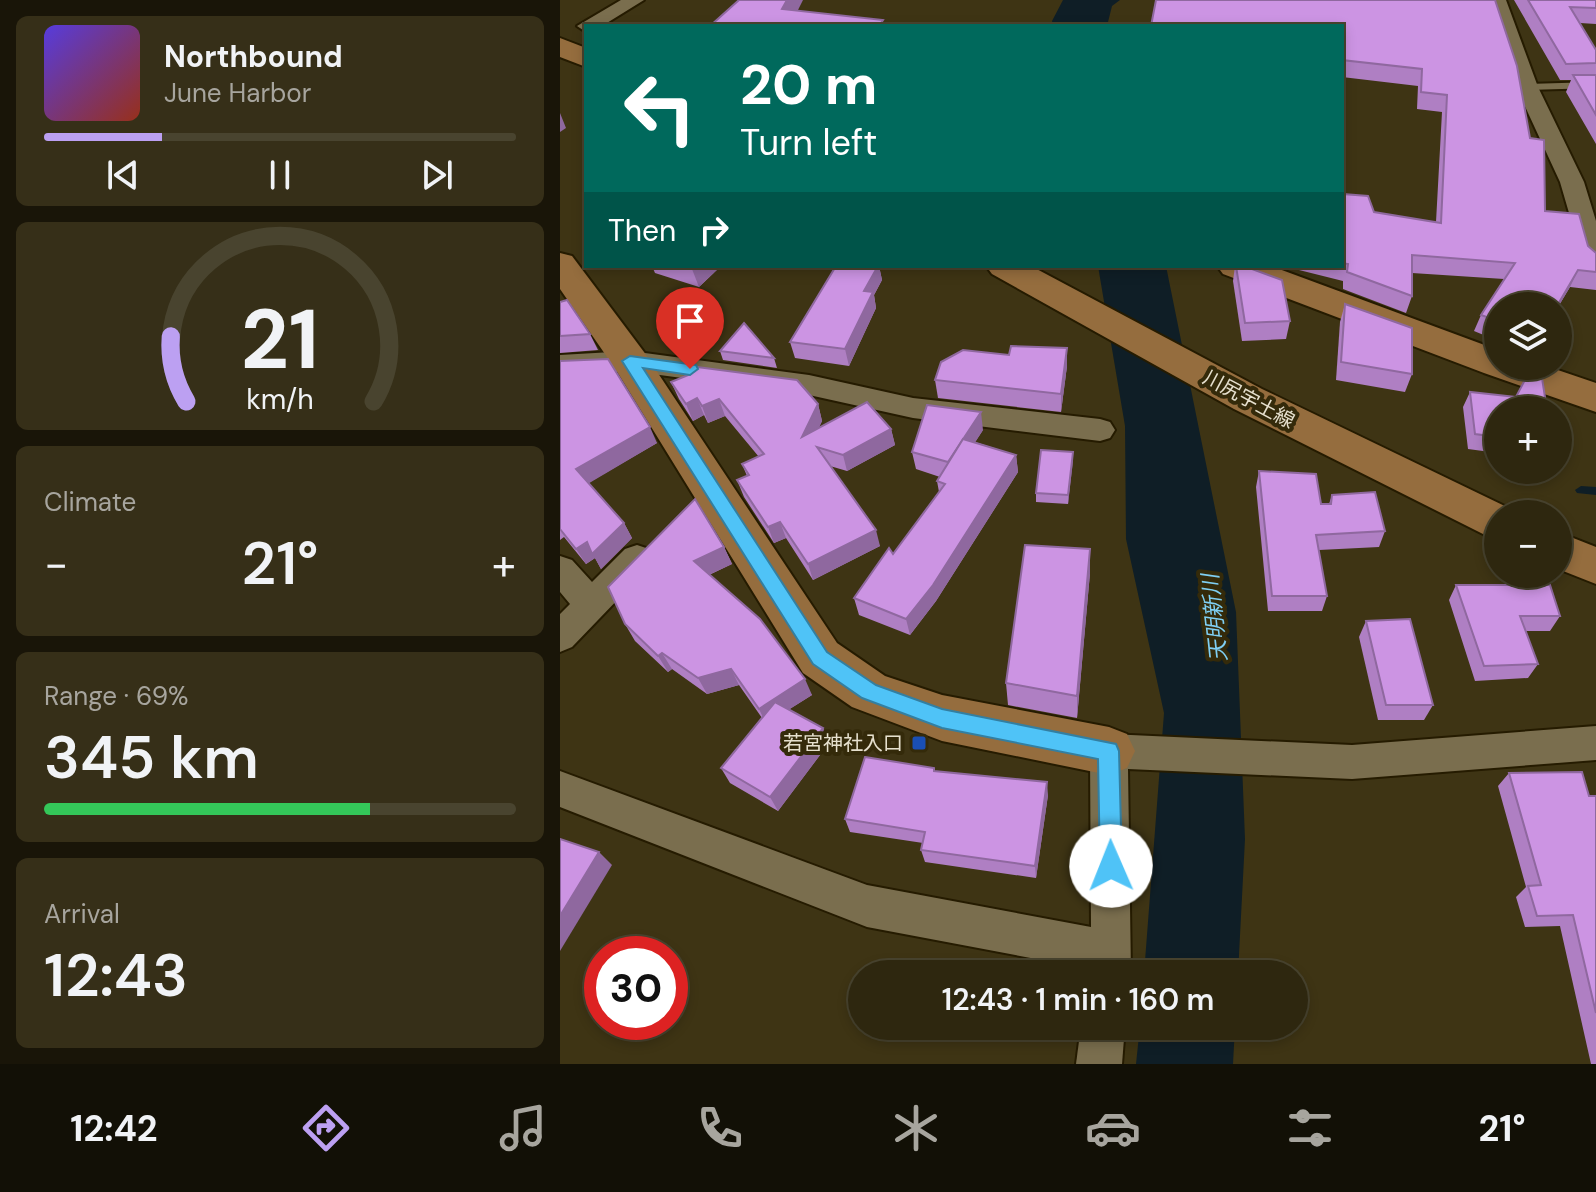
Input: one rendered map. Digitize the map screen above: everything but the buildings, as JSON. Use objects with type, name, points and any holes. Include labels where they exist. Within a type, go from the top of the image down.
[{"type":"street","points":[[590,24],[635,0]]},
{"type":"street","points":[[1497,0],[1527,87],[1572,182],[1596,261]]},
{"type":"street","points":[[560,37],[584,27]]},
{"type":"street","points":[[560,46],[584,58]]},
{"type":"street","points":[[560,264],[630,361],[699,496],[820,658],[869,692],[942,718],[1109,751],[1352,762],[1596,743]]},
{"type":"street","name":"川尻宇土線","points":[[1008,268],[1383,470],[1484,516]]},
{"type":"street","points":[[1241,268],[1324,296],[1406,331],[1484,359]]},
{"type":"street","points":[[560,365],[630,361],[809,385],[913,408],[1100,430]]},
{"type":"street","points":[[1545,380],[1596,398]]},
{"type":"street","points":[[560,637],[656,539]]},
{"type":"street","points":[[1572,556],[1596,566]]},
{"type":"street","points":[[560,569],[591,604]]},
{"type":"street","points":[[1109,751],[1111,960]]},
{"type":"street","points":[[560,789],[867,906],[1098,960]]},
{"type":"street","points":[[1099,1064],[1102,1040]]},
{"type":"lane","points":[[1527,87],[1596,85]]},
{"type":"water","points":[[1063,0],[1120,0],[1112,6],[1108,24],[1053,24]]},
{"type":"water","name":"天明新川","points":[[1098,268],[1166,268],[1236,612],[1245,839],[1239,960],[1145,960],[1164,713],[1126,539],[1125,426]]},
{"type":"water","points":[[1139,1040],[1234,1040],[1233,1064],[1136,1064]]},
{"type":"waterway","points":[[1581,490],[1596,491]]},
{"type":"place","name":"若宮神社入口","points":[[919,743]]},
{"type":"route","points":[[690,369],[630,361],[820,658],[869,692],[942,718],[1109,751],[1111,866]]}]
